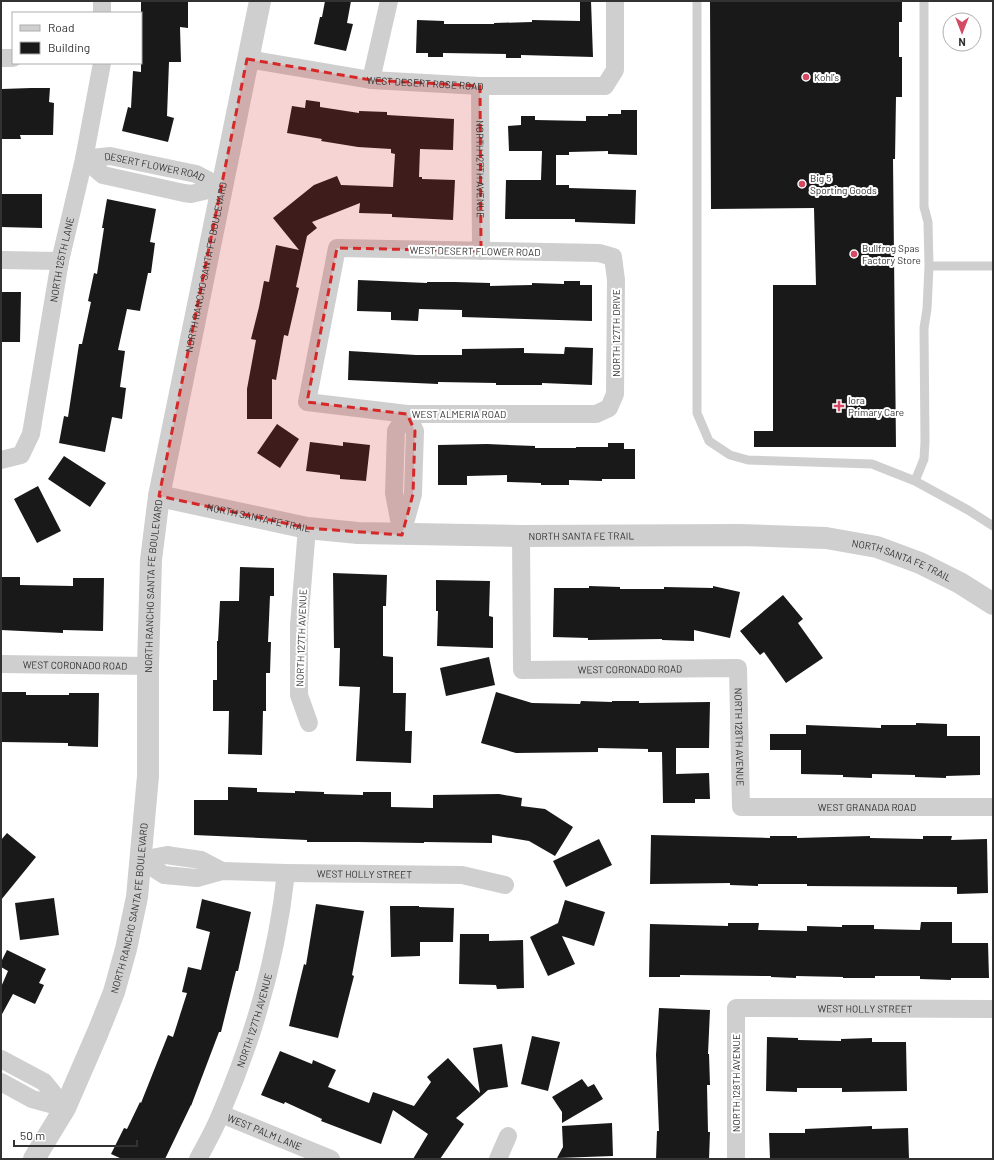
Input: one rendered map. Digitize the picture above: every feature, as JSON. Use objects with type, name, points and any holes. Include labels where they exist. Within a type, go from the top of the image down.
[{"type":"street","points":[[102,1],[102,12]]},
{"type":"street","name":"NORTH RANCHO SANTA FE BOULEVARD","points":[[34,1159],[65,1108],[114,992],[126,949],[137,897],[148,776],[148,666],[151,560],[159,496],[247,58],[260,1]]},
{"type":"street","points":[[371,80],[389,1]]},
{"type":"street","name":"WEST DESERT ROSE ROAD","points":[[247,58],[371,80],[480,86],[605,86],[615,70],[615,1]]},
{"type":"street","points":[[1,58],[12,58]]},
{"type":"street","name":"NORTH 125TH LANE","points":[[1,460],[22,455],[31,434],[60,261],[84,159],[102,64]]},
{"type":"street","name":"NORTH 127TH AVENUE","points":[[480,86],[481,251]]},
{"type":"street","name":"DESERT FLOWER ROAD","points":[[84,159],[103,175],[177,191],[192,194],[221,187]]},
{"type":"street","name":"WEST DESERT FLOWER ROAD","points":[[308,402],[337,248],[599,253],[613,257]]},
{"type":"street","name":"NORTH 127TH DRIVE","points":[[610,408],[615,394],[616,280],[613,257]]},
{"type":"street","points":[[1,260],[60,261]]},
{"type":"street","name":"WEST ALMERIA ROAD","points":[[308,402],[407,414],[596,414],[610,408]]},
{"type":"street","points":[[402,535],[413,494],[415,431],[407,414]]},
{"type":"street","name":"NORTH SANTA FE TRAIL","points":[[159,496],[307,528],[358,533],[522,536],[739,535],[826,538],[877,547],[920,563],[960,582],[993,604]]},
{"type":"street","name":"NORTH 127TH AVENUE","points":[[307,528],[299,625],[299,695],[309,723]]},
{"type":"street","name":"WEST CORONADO ROAD","points":[[522,536],[522,670],[738,668]]},
{"type":"street","name":"WEST CORONADO ROAD","points":[[1,664],[148,666]]},
{"type":"street","name":"NORTH 128TH AVENUE","points":[[738,668],[741,807]]},
{"type":"street","name":"WEST GRANADA ROAD","points":[[741,807],[993,807]]},
{"type":"street","name":"WEST HOLLY STREET","points":[[141,860],[164,875],[197,878],[222,871],[462,875],[505,885]]},
{"type":"street","name":"NORTH 127TH AVENUE","points":[[198,1159],[221,1114],[242,1061],[263,994],[282,907],[286,873]]},
{"type":"street","name":"WEST HOLLY STREET","points":[[736,1008],[993,1009]]},
{"type":"street","name":"NORTH 128TH AVENUE","points":[[736,1008],[736,1159]]},
{"type":"street","points":[[1,1059],[44,1082],[65,1108]]},
{"type":"street","points":[[1,1082],[32,1099],[65,1108]]},
{"type":"street","name":"WEST PALM LANE","points":[[221,1114],[331,1159]]},
{"type":"street","points":[[498,1159],[508,1136]]},
{"type":"lane","points":[[697,1],[696,413],[709,441],[730,455],[748,460],[872,464],[915,481],[968,510],[993,526]]},
{"type":"lane","points":[[915,481],[924,459],[925,442],[924,328],[927,309],[928,222],[924,207],[924,1]]},
{"type":"lane","points":[[928,266],[993,266]]},
{"type":"highlighted area","points":[[247,59],[371,80],[480,86],[481,251],[337,248],[307,402],[407,414],[415,431],[413,494],[402,535],[307,528],[159,496]]},
{"type":"building","points":[[141,1],[188,1],[188,28],[180,27],[181,62],[169,62],[167,116],[174,118],[168,142],[122,131],[128,107],[131,108],[133,71],[141,72]]},
{"type":"building","points":[[325,1],[351,1],[347,23],[353,24],[346,51],[314,44]]},
{"type":"building","points":[[580,1],[591,1],[593,57],[521,55],[521,58],[506,58],[506,54],[443,53],[443,57],[428,57],[428,53],[416,53],[417,20],[444,21],[444,24],[494,24],[532,22],[532,20],[580,21]]},
{"type":"building","points":[[710,1],[902,1],[902,22],[899,22],[899,57],[902,57],[902,97],[896,97],[895,159],[893,159],[896,447],[754,447],[754,431],[773,431],[773,285],[816,285],[814,208],[711,209]]},
{"type":"building","points":[[50,88],[49,102],[54,103],[53,135],[20,135],[21,139],[1,139],[2,89]]},
{"type":"building","points":[[306,100],[320,102],[320,107],[359,113],[359,111],[387,112],[387,115],[454,119],[453,150],[420,149],[419,177],[422,177],[422,179],[455,180],[453,220],[392,217],[392,214],[359,213],[360,203],[312,222],[317,228],[307,236],[296,287],[299,288],[288,336],[284,335],[276,380],[272,379],[272,419],[247,419],[247,389],[256,340],[251,339],[264,281],[269,282],[276,245],[299,250],[273,218],[314,185],[337,176],[341,185],[393,187],[395,154],[391,153],[391,149],[358,147],[321,141],[322,139],[287,133],[292,106],[305,108]]},
{"type":"building","points":[[621,110],[637,110],[637,155],[608,154],[608,151],[569,152],[569,155],[556,155],[556,185],[569,185],[569,188],[636,190],[635,224],[575,222],[575,219],[505,219],[506,180],[541,180],[542,151],[509,151],[508,126],[521,125],[521,116],[535,116],[535,120],[586,121],[586,116],[608,116],[608,114],[621,114]]},
{"type":"building","points":[[1,194],[42,194],[42,228],[1,227]]},
{"type":"building","points":[[107,199],[156,209],[150,242],[155,243],[151,273],[148,273],[140,311],[127,309],[118,350],[125,351],[120,387],[126,388],[122,419],[112,417],[105,452],[59,443],[64,416],[68,417],[79,344],[82,344],[91,302],[88,301],[94,273],[97,274]]},
{"type":"building","points":[[358,280],[427,283],[490,283],[490,286],[532,285],[532,283],[564,284],[564,281],[580,281],[580,285],[592,285],[592,321],[462,317],[462,310],[419,309],[418,321],[391,320],[391,312],[357,311]]},
{"type":"building","points":[[1,292],[21,292],[20,342],[1,342]]},
{"type":"building","points":[[565,347],[593,348],[592,385],[542,383],[542,385],[496,385],[496,383],[438,382],[438,384],[348,380],[349,351],[416,355],[462,355],[462,349],[524,348],[524,353],[564,354]]},
{"type":"building","points":[[277,424],[299,439],[280,468],[257,453]]},
{"type":"building","points":[[310,442],[343,446],[343,442],[370,445],[366,481],[340,479],[340,475],[306,471]]},
{"type":"building","points":[[608,443],[624,443],[624,449],[635,449],[635,479],[602,479],[602,481],[569,480],[569,485],[541,485],[541,483],[507,482],[507,475],[467,476],[467,485],[438,485],[438,445],[487,444],[535,446],[535,448],[576,448],[608,447]]},
{"type":"building","points":[[64,456],[106,483],[90,507],[48,479]]},
{"type":"building","points":[[38,486],[61,531],[37,543],[14,499]]},
{"type":"building","points":[[240,567],[274,568],[274,596],[270,596],[268,642],[271,642],[270,673],[266,673],[266,711],[263,711],[262,755],[228,754],[229,711],[213,711],[213,680],[217,680],[217,641],[220,601],[239,601]]},
{"type":"building","points":[[333,573],[387,575],[386,606],[383,606],[383,656],[393,657],[393,693],[406,693],[405,731],[412,731],[411,763],[356,761],[360,687],[339,686],[340,648],[334,648]]},
{"type":"building","points":[[1,577],[20,577],[20,585],[73,586],[73,578],[104,578],[103,631],[63,630],[63,633],[1,630]]},
{"type":"building","points":[[436,580],[490,581],[489,616],[493,617],[493,648],[437,646],[438,611],[436,611]]},
{"type":"building","points":[[589,586],[620,587],[620,589],[664,589],[664,587],[713,588],[713,586],[740,592],[730,638],[694,630],[694,641],[662,639],[588,640],[588,638],[553,637],[554,588],[589,588]]},
{"type":"building","points":[[783,595],[803,619],[798,623],[823,658],[786,683],[764,652],[760,655],[740,631]]},
{"type":"building","points":[[489,657],[495,685],[446,696],[440,668]]},
{"type":"building","points":[[1,692],[26,692],[26,695],[99,693],[98,747],[68,746],[68,743],[1,742]]},
{"type":"building","points":[[496,692],[532,703],[580,704],[581,701],[639,701],[639,703],[710,702],[709,748],[676,748],[676,774],[709,773],[710,799],[695,799],[695,803],[663,803],[662,752],[648,752],[648,749],[598,748],[598,752],[516,753],[481,743]]},
{"type":"building","points":[[916,723],[947,724],[947,736],[980,736],[980,775],[946,776],[946,778],[915,777],[915,775],[872,774],[872,778],[843,777],[843,775],[801,774],[801,750],[770,750],[770,734],[806,734],[806,725],[881,728],[881,725],[916,725]]},
{"type":"building","points":[[228,787],[257,788],[257,792],[295,793],[295,791],[324,792],[324,794],[363,795],[363,792],[391,792],[391,807],[433,808],[433,795],[499,794],[522,798],[521,806],[545,809],[573,827],[555,856],[529,841],[492,835],[492,843],[424,843],[307,842],[307,840],[194,835],[194,800],[228,800]]},
{"type":"building","points":[[7,833],[36,857],[1,900],[1,840]]},
{"type":"building","points":[[651,835],[770,838],[770,836],[797,836],[797,838],[870,836],[870,838],[923,839],[923,836],[952,836],[951,840],[987,839],[988,893],[957,894],[957,887],[807,886],[807,884],[758,884],[758,886],[730,885],[730,883],[650,884]]},
{"type":"building","points":[[599,839],[612,865],[566,887],[553,861]]},
{"type":"building","points":[[54,898],[59,935],[20,940],[15,903]]},
{"type":"building","points":[[202,899],[251,912],[238,971],[236,971],[221,1032],[219,1032],[191,1106],[165,1159],[122,1159],[111,1154],[124,1128],[127,1129],[140,1102],[141,1103],[168,1035],[173,1037],[187,993],[182,992],[188,967],[201,970],[210,932],[196,928]]},
{"type":"building","points":[[565,900],[605,912],[594,946],[562,936],[575,964],[548,976],[530,937],[558,923]]},
{"type":"building","points":[[316,904],[364,911],[352,975],[354,976],[338,1038],[289,1026],[304,964],[306,965]]},
{"type":"building","points":[[390,906],[454,908],[453,942],[420,942],[420,956],[391,957]]},
{"type":"building","points":[[921,922],[952,922],[952,943],[988,943],[989,978],[951,978],[951,980],[920,979],[920,976],[843,978],[796,976],[796,978],[771,976],[680,975],[680,977],[649,977],[650,924],[728,926],[728,923],[759,923],[758,930],[807,931],[807,926],[842,927],[842,925],[874,925],[874,929],[920,930]]},
{"type":"building","points":[[460,934],[489,934],[489,941],[523,940],[524,988],[497,989],[496,985],[459,984]]},
{"type":"building","points":[[7,950],[46,969],[39,983],[44,985],[35,1004],[13,994],[1,1016],[1,987],[8,971],[1,967],[1,962]]},
{"type":"building","points":[[659,1008],[710,1010],[708,1054],[710,1085],[707,1085],[708,1132],[710,1132],[709,1159],[656,1159],[657,1131],[659,1131],[656,1055]]},
{"type":"building","points":[[532,1036],[560,1042],[548,1091],[521,1084]]},
{"type":"building","points":[[767,1037],[798,1038],[798,1040],[841,1041],[841,1039],[872,1038],[872,1042],[906,1042],[907,1091],[842,1092],[842,1088],[797,1088],[797,1092],[766,1091]]},
{"type":"building","points":[[502,1044],[508,1087],[488,1090],[456,1118],[464,1124],[440,1159],[413,1159],[428,1134],[393,1110],[381,1144],[321,1121],[322,1119],[285,1102],[284,1104],[261,1095],[280,1051],[312,1064],[313,1060],[336,1070],[328,1087],[369,1103],[373,1092],[414,1106],[431,1082],[427,1077],[448,1058],[480,1093],[473,1048]]},
{"type":"building","points":[[582,1079],[588,1087],[594,1084],[603,1099],[562,1123],[562,1112],[552,1097]]},
{"type":"building","points":[[612,1123],[613,1156],[557,1158],[563,1147],[562,1126]]},
{"type":"building","points":[[872,1126],[872,1129],[908,1128],[909,1159],[770,1159],[769,1133],[805,1133],[805,1129]]},
{"type":"place","name":"Kohl's","points":[[806,77]]},
{"type":"place","name":"Big 5 Sporting Goods","points":[[802,184]]},
{"type":"place","name":"Bullfrog Spas Factory Store","points":[[854,254]]},
{"type":"place","name":"Iora Primary Care","points":[[839,406]]}]
